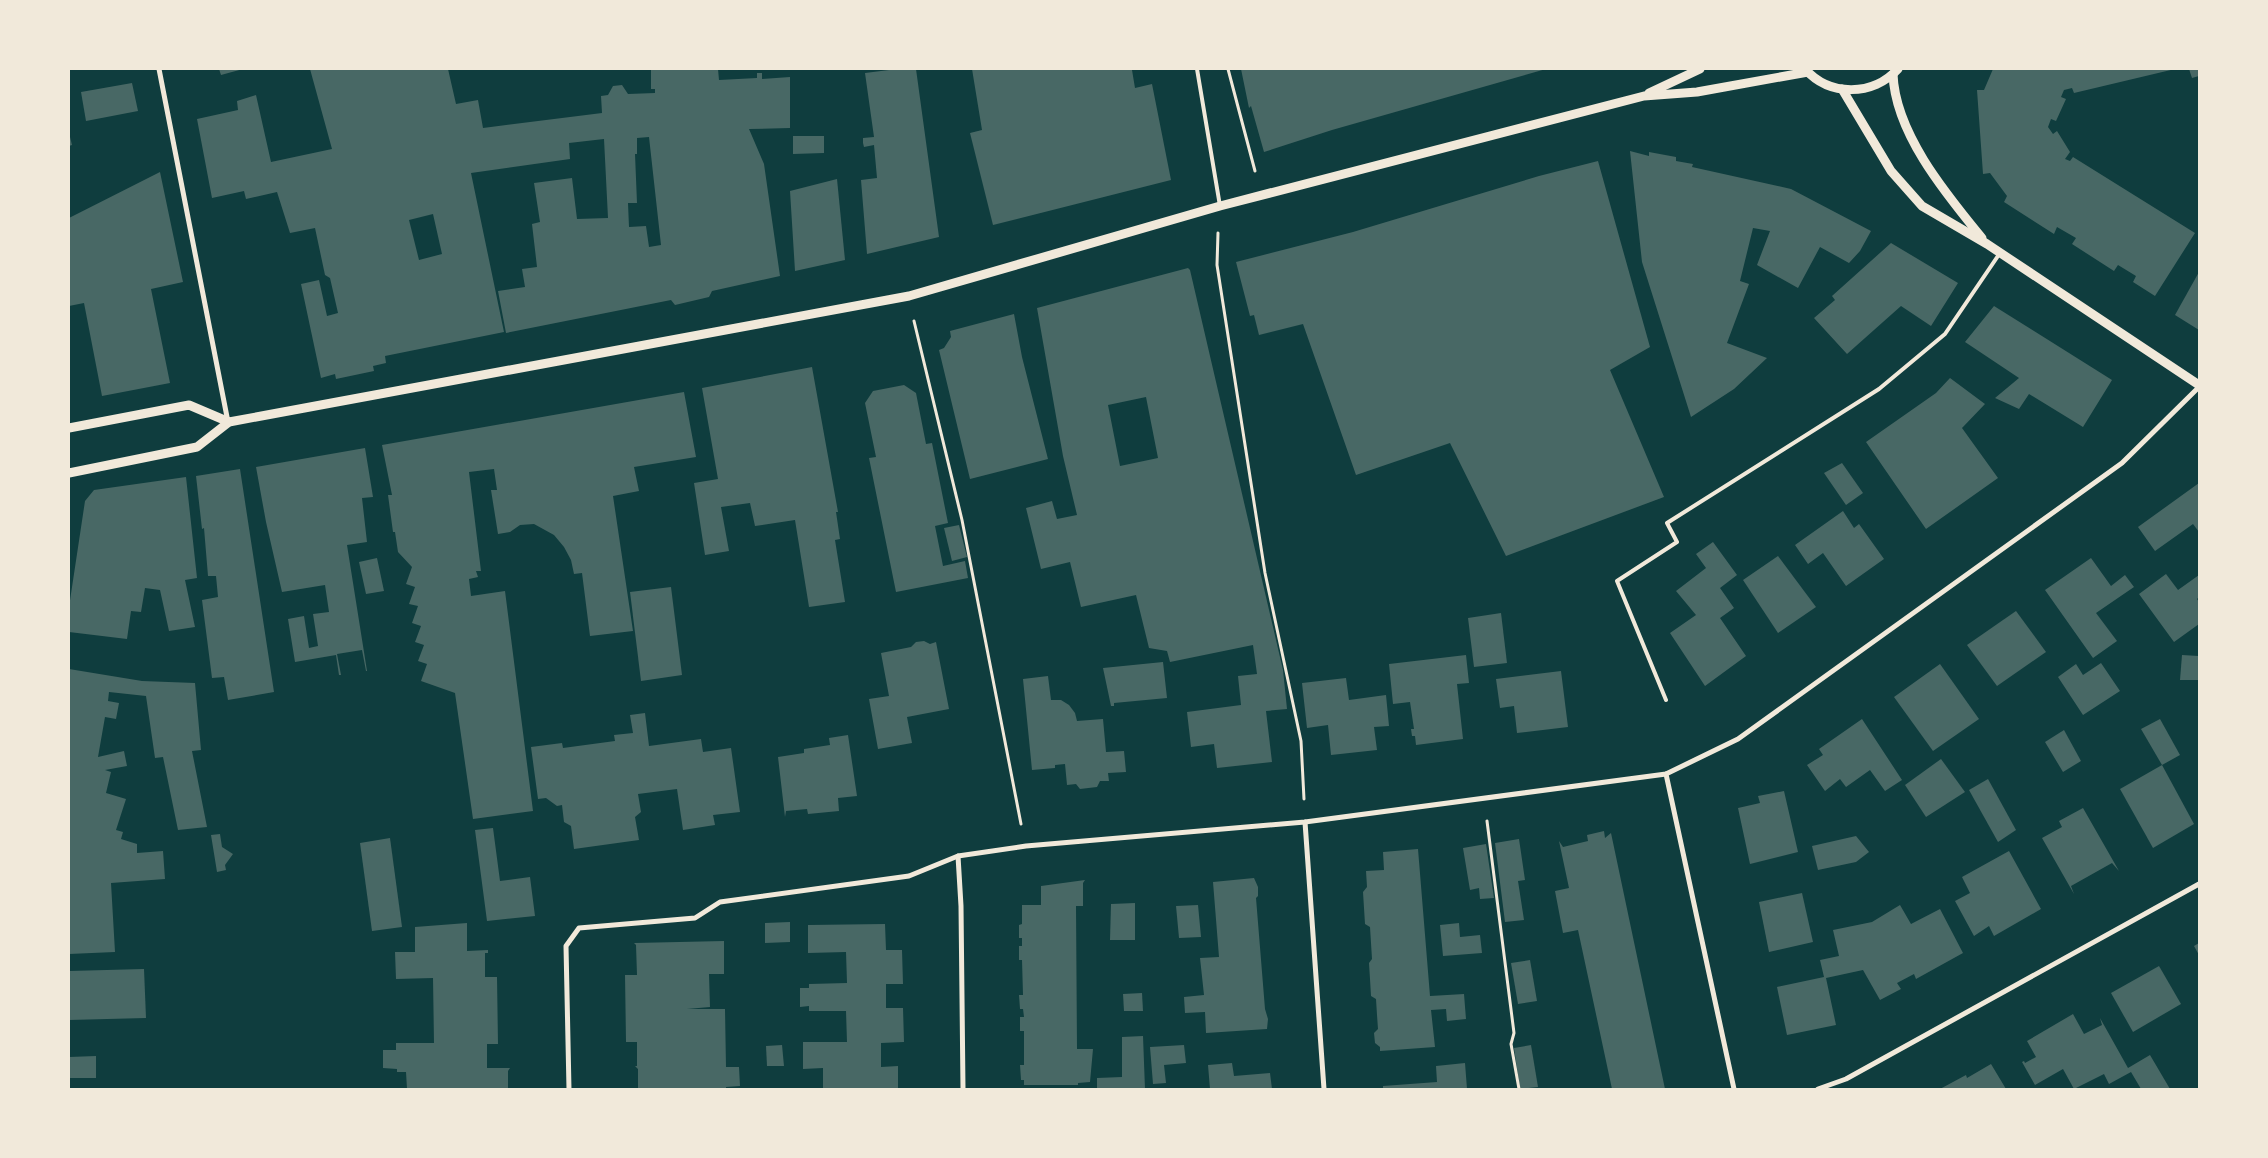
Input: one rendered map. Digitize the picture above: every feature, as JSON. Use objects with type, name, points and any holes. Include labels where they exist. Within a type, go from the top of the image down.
[{"type":"street","points":[[160,69],[228,422]]},
{"type":"street","points":[[1644,96],[1700,69]]},
{"type":"street","points":[[69,473],[197,447],[228,422],[909,296],[1220,206],[1644,96],[1697,92],[1806,70],[1824,84],[1842,90],[1860,90],[1878,84],[1896,71]]},
{"type":"street","points":[[1896,71],[1894,92],[1898,109],[1922,156],[1953,203],[1987,244]]},
{"type":"street","points":[[569,1089],[566,946],[579,928],[695,918],[720,902],[909,876],[958,856],[1026,846],[1305,822],[1666,774],[1738,739],[2122,463],[2199,386],[1987,244],[1922,206],[1891,170],[1842,90]]},
{"type":"street","points":[[69,428],[189,405],[228,422]]},
{"type":"street","points":[[1666,774],[1734,1089]]},
{"type":"street","points":[[1305,822],[1324,1089]]},
{"type":"street","points":[[958,856],[961,906],[963,1089]]},
{"type":"street","points":[[1818,1089],[1846,1079],[2199,884]]},
{"type":"lane","points":[[1197,69],[1220,206]]},
{"type":"lane","points":[[1666,700],[1617,581],[1677,542],[1667,523],[1879,388],[1945,334],[2000,253]]},
{"type":"path","points":[[1228,69],[1262,195]]},
{"type":"path","points":[[1220,206],[1217,265],[1265,573],[1301,741],[1305,822]]},
{"type":"path","points":[[909,296],[962,520],[1026,846]]},
{"type":"path","points":[[1484,798],[1514,1033],[1511,1044],[1520,1089]]},
{"type":"building","points":[[219,69],[243,69],[221,75]]},
{"type":"building","points":[[310,69],[448,69],[456,104],[478,100],[483,128],[602,113],[601,96],[608,95],[613,86],[622,85],[628,94],[655,93],[655,89],[651,89],[651,69],[718,69],[719,80],[757,78],[757,73],[762,73],[762,79],[790,77],[790,128],[749,129],[764,164],[780,276],[712,291],[709,297],[675,305],[671,300],[506,333],[498,291],[525,287],[522,269],[537,267],[532,224],[540,222],[534,183],[572,178],[577,219],[608,218],[604,139],[569,143],[570,159],[471,173],[504,332],[385,356],[386,363],[373,366],[374,371],[336,379],[335,374],[321,378],[301,284],[319,280],[327,316],[338,313],[330,278],[325,275],[315,228],[290,233],[277,192],[246,199],[244,191],[212,198],[197,119],[238,110],[237,101],[256,95],[271,162],[332,149]],"holes":[[[649,137],[661,245],[649,247],[646,226],[629,227],[628,203],[637,203],[635,154],[637,154],[637,138]],[[433,214],[442,254],[419,260],[409,220]]]},
{"type":"building","points":[[916,69],[939,237],[867,254],[861,180],[877,178],[874,145],[864,147],[863,143],[863,138],[874,137],[865,73]]},
{"type":"building","points":[[972,69],[1132,70],[1135,88],[1152,84],[1171,180],[993,225],[970,133],[982,130]]},
{"type":"building","points":[[1241,69],[1546,69],[1332,130],[1264,152],[1251,106],[1249,108]]},
{"type":"building","points":[[1993,69],[2175,69],[2074,93],[2072,88],[2064,90],[2061,97],[2066,99],[2056,121],[2051,119],[2048,127],[2053,134],[2057,131],[2070,152],[2065,159],[2070,161],[2073,157],[2195,233],[2155,296],[2133,282],[2136,276],[2118,265],[2114,271],[2072,244],[2076,238],[2057,227],[2054,234],[2004,202],[2007,196],[1990,173],[1983,174],[1977,90],[1984,90]]},
{"type":"building","points":[[2189,69],[2199,69],[2199,76],[2192,78]]},
{"type":"building","points":[[132,83],[138,111],[86,121],[81,92]]},
{"type":"building","points":[[69,133],[72,145],[69,146]]},
{"type":"building","points":[[793,136],[824,136],[824,153],[793,154]]},
{"type":"building","points":[[1630,151],[1649,156],[1649,152],[1676,157],[1676,161],[1693,164],[1692,167],[1791,189],[1871,231],[1860,251],[1849,263],[1820,247],[1798,288],[1757,265],[1770,231],[1753,228],[1740,281],[1749,284],[1727,343],[1767,358],[1734,389],[1691,417],[1642,262]]},
{"type":"building","points":[[1598,161],[1650,347],[1610,370],[1664,497],[1506,556],[1450,443],[1356,475],[1303,324],[1259,335],[1254,315],[1250,316],[1236,262],[1353,232],[1539,176]]},
{"type":"building","points":[[160,172],[183,282],[151,289],[170,383],[102,396],[84,303],[69,306],[69,218]]},
{"type":"building","points":[[837,179],[845,260],[795,271],[790,191]]},
{"type":"building","points":[[1891,243],[1958,283],[1931,326],[1901,306],[1847,354],[1814,318],[1835,300],[1832,296]]},
{"type":"building","points":[[1188,268],[1190,270],[1283,670],[1287,709],[1266,711],[1272,762],[1217,768],[1214,744],[1191,747],[1187,712],[1241,705],[1238,676],[1257,674],[1253,645],[1170,662],[1167,651],[1149,648],[1136,595],[1081,607],[1070,562],[1041,569],[1026,508],[1052,501],[1057,519],[1077,515],[1063,456],[1037,308]],"holes":[[[1146,397],[1158,458],[1120,466],[1108,405]]]},
{"type":"building","points":[[2199,272],[2199,330],[2175,315]]},
{"type":"building","points":[[1994,306],[2112,380],[2083,427],[2029,394],[2019,409],[1995,398],[2019,378],[1965,342]]},
{"type":"building","points":[[1014,314],[1022,357],[1048,459],[970,479],[939,350],[944,348],[951,337],[950,331]]},
{"type":"building","points":[[812,367],[838,512],[836,512],[840,539],[835,540],[845,602],[809,607],[795,520],[755,526],[750,503],[721,507],[729,551],[705,555],[694,483],[718,479],[702,388]]},
{"type":"building","points":[[1950,378],[1985,404],[1962,428],[1998,478],[1926,529],[1866,442],[1936,393]]},
{"type":"building","points":[[904,385],[916,393],[926,444],[932,443],[948,523],[935,526],[943,566],[965,561],[968,578],[896,592],[869,458],[876,457],[865,403],[873,391]]},
{"type":"building","points":[[684,392],[696,457],[634,467],[639,491],[613,496],[633,631],[590,636],[582,573],[574,574],[571,560],[564,547],[554,535],[534,524],[520,525],[510,532],[498,534],[491,490],[497,490],[494,469],[469,472],[481,571],[476,571],[478,577],[469,579],[471,596],[505,591],[533,811],[473,819],[455,693],[421,681],[427,664],[418,661],[424,645],[415,642],[421,626],[412,623],[418,606],[409,604],[415,587],[406,584],[412,567],[398,552],[395,532],[393,532],[388,495],[392,495],[382,445]]},
{"type":"building","points":[[365,448],[373,497],[362,498],[367,542],[347,545],[367,671],[362,650],[337,654],[341,675],[339,675],[336,655],[295,662],[288,619],[304,616],[309,648],[318,646],[313,614],[329,612],[325,585],[282,592],[256,467]]},
{"type":"building","points":[[1842,463],[1863,493],[1846,505],[1824,473]]},
{"type":"building","points":[[240,469],[274,692],[228,700],[224,677],[212,678],[202,600],[218,597],[216,576],[208,576],[204,528],[202,529],[196,476]]},
{"type":"building","points":[[186,477],[197,578],[185,580],[195,627],[169,631],[160,590],[145,588],[141,612],[131,611],[127,639],[69,632],[69,607],[85,501],[94,490]]},
{"type":"building","points":[[2199,483],[2199,532],[2193,524],[2155,551],[2138,527]]},
{"type":"building","points":[[1843,511],[1854,528],[1859,524],[1884,559],[1846,586],[1823,553],[1808,564],[1795,545]]},
{"type":"building","points":[[959,525],[967,557],[952,561],[944,528]]},
{"type":"building","points":[[1713,542],[1737,575],[1720,588],[1734,608],[1720,618],[1746,656],[1705,686],[1670,633],[1696,615],[1676,591],[1706,568],[1696,554]]},
{"type":"building","points":[[1778,556],[1816,607],[1778,633],[1743,580]]},
{"type":"building","points":[[377,558],[384,591],[366,594],[359,562]]},
{"type":"building","points":[[2091,558],[2111,586],[2125,575],[2134,587],[2096,613],[2117,641],[2093,658],[2045,590]]},
{"type":"building","points":[[2166,574],[2178,590],[2199,575],[2199,597],[2197,599],[2199,602],[2199,624],[2174,642],[2139,594]]},
{"type":"building","points":[[671,587],[682,675],[641,681],[630,592]]},
{"type":"building","points":[[2016,611],[2046,652],[1997,686],[1967,645]]},
{"type":"building","points":[[1501,613],[1507,663],[1474,667],[1468,618]]},
{"type":"building","points":[[924,641],[930,644],[936,642],[949,709],[907,717],[912,743],[878,749],[869,699],[889,696],[881,653],[911,647],[916,642]]},
{"type":"building","points":[[1466,655],[1469,683],[1457,684],[1463,739],[1416,745],[1415,736],[1412,736],[1411,729],[1414,729],[1410,702],[1393,704],[1389,664]]},
{"type":"building","points":[[2182,655],[2199,656],[2199,680],[2180,680]]},
{"type":"building","points":[[1163,662],[1167,698],[1114,703],[1114,706],[1111,706],[1103,668]]},
{"type":"building","points":[[2101,663],[2120,691],[2083,715],[2058,677],[2076,664],[2083,675]]},
{"type":"building","points":[[1940,664],[1979,719],[1933,751],[1894,697]]},
{"type":"building","points":[[69,669],[142,681],[195,683],[201,750],[192,751],[207,827],[178,830],[163,757],[155,758],[146,696],[109,692],[108,701],[119,703],[116,719],[105,717],[98,757],[124,751],[127,766],[105,770],[111,772],[106,793],[126,799],[116,830],[123,832],[121,839],[137,844],[137,853],[163,851],[165,879],[111,883],[115,952],[69,954]]},
{"type":"building","points":[[1561,671],[1568,727],[1517,733],[1514,706],[1500,708],[1496,679]]},
{"type":"building","points":[[1048,676],[1051,700],[1061,700],[1069,705],[1075,713],[1077,721],[1103,719],[1106,752],[1124,751],[1126,772],[1108,773],[1109,781],[1100,781],[1097,787],[1080,789],[1076,784],[1067,785],[1065,764],[1055,765],[1055,768],[1032,770],[1023,679]]},
{"type":"building","points":[[1346,678],[1349,700],[1386,695],[1389,726],[1374,727],[1377,750],[1331,755],[1328,725],[1307,728],[1302,683]]},
{"type":"building","points":[[645,713],[649,746],[701,739],[703,752],[731,748],[740,812],[713,815],[715,825],[683,830],[677,789],[638,794],[641,812],[635,817],[639,840],[574,849],[571,826],[564,822],[562,805],[557,806],[546,798],[538,799],[531,747],[562,743],[563,748],[615,741],[614,735],[633,733],[630,715]]},
{"type":"building","points":[[1862,719],[1902,780],[1885,791],[1870,770],[1846,787],[1840,779],[1825,791],[1807,765],[1823,755],[1819,749]]},
{"type":"building","points":[[2160,719],[2180,755],[2162,765],[2141,729]]},
{"type":"building","points":[[2064,730],[2081,761],[2063,772],[2045,742]]},
{"type":"building","points":[[848,735],[857,796],[838,798],[839,811],[808,814],[807,809],[786,811],[785,817],[778,757],[804,753],[804,749],[830,745],[829,738]]},
{"type":"building","points":[[1941,759],[1965,792],[1926,817],[1905,785]]},
{"type":"building","points":[[2162,765],[2194,824],[2153,848],[2120,789]]},
{"type":"building","points":[[1988,779],[2016,830],[1998,842],[1969,790]]},
{"type":"building","points":[[1784,791],[1798,852],[1750,864],[1738,808],[1760,803],[1758,796]]},
{"type":"building","points":[[2083,808],[2119,871],[2112,863],[2071,886],[2074,894],[2042,838],[2062,827],[2059,821]]},
{"type":"building","points":[[493,828],[500,881],[530,877],[535,916],[487,921],[475,830]]},
{"type":"building","points":[[1604,831],[1605,838],[1611,833],[1665,1089],[1612,1089],[1578,930],[1563,933],[1555,891],[1569,888],[1559,841],[1563,847],[1588,841],[1587,835]]},
{"type":"building","points":[[220,834],[222,847],[233,854],[225,865],[226,870],[217,872],[211,835]]},
{"type":"building","points":[[1856,836],[1869,852],[1856,862],[1818,870],[1812,846]]},
{"type":"building","points":[[390,838],[402,927],[372,931],[360,843]]},
{"type":"building","points":[[1519,839],[1525,880],[1518,881],[1524,920],[1505,922],[1495,843]]},
{"type":"building","points":[[1486,844],[1494,898],[1480,899],[1479,888],[1470,890],[1463,848]]},
{"type":"building","points":[[1418,849],[1430,996],[1464,994],[1466,1019],[1447,1021],[1446,1009],[1431,1010],[1435,1047],[1380,1051],[1380,1047],[1375,1043],[1374,1033],[1378,1029],[1376,999],[1371,996],[1369,963],[1372,959],[1370,927],[1365,924],[1363,892],[1367,887],[1366,871],[1384,870],[1383,852]]},
{"type":"building","points":[[2009,851],[2041,909],[1994,936],[1989,926],[1974,936],[1955,901],[1970,893],[1962,877]]},
{"type":"building","points":[[1254,878],[1258,887],[1258,896],[1256,898],[1265,1009],[1268,1019],[1267,1029],[1206,1033],[1205,1012],[1185,1013],[1184,997],[1204,995],[1200,958],[1219,957],[1213,882]]},
{"type":"building","points":[[1085,880],[1083,883],[1083,906],[1076,906],[1077,1049],[1093,1049],[1090,1082],[1078,1083],[1078,1085],[1024,1085],[1024,1080],[1021,1080],[1020,1065],[1024,1065],[1024,1031],[1020,1031],[1020,1017],[1024,1017],[1023,1009],[1020,1009],[1019,995],[1023,995],[1022,960],[1019,960],[1019,946],[1022,946],[1022,938],[1019,938],[1019,925],[1022,924],[1022,905],[1041,905],[1041,886]]},
{"type":"building","points":[[1802,893],[1813,942],[1769,952],[1759,902]]},
{"type":"building","points":[[1135,903],[1135,940],[1110,940],[1111,904]]},
{"type":"building","points":[[1198,905],[1201,937],[1179,938],[1176,906]]},
{"type":"building","points":[[1900,905],[1911,924],[1940,909],[1963,953],[1916,979],[1914,974],[1897,983],[1901,989],[1880,1000],[1863,970],[1826,978],[1836,1025],[1787,1035],[1777,987],[1824,977],[1820,960],[1839,956],[1833,930],[1872,922]]},
{"type":"building","points":[[790,922],[790,942],[765,943],[765,923]]},
{"type":"building","points":[[467,923],[467,951],[488,950],[488,953],[485,953],[485,977],[497,977],[498,1044],[487,1044],[487,1068],[510,1068],[508,1071],[508,1089],[407,1089],[406,1072],[397,1072],[397,1069],[383,1068],[383,1050],[396,1050],[396,1043],[434,1043],[433,978],[396,979],[395,952],[415,952],[415,927]]},
{"type":"building","points":[[1459,923],[1460,937],[1480,935],[1482,953],[1443,956],[1440,925]]},
{"type":"building","points":[[885,924],[886,950],[902,950],[903,984],[886,984],[886,1008],[903,1008],[904,1042],[881,1043],[881,1067],[898,1066],[898,1089],[823,1089],[823,1068],[803,1069],[803,1042],[847,1042],[846,1011],[809,1011],[809,1006],[800,1007],[800,988],[809,988],[809,984],[847,983],[846,952],[808,953],[808,925]]},
{"type":"building","points":[[724,941],[724,974],[709,974],[710,1007],[687,1009],[725,1009],[726,1067],[739,1067],[740,1086],[726,1087],[726,1089],[638,1089],[638,1069],[635,1066],[637,1066],[637,1042],[626,1042],[625,975],[637,975],[636,945],[634,943]]},
{"type":"building","points":[[2199,943],[2199,955],[2194,946]]},
{"type":"building","points":[[1530,960],[1537,1001],[1518,1004],[1511,963]]},
{"type":"building","points":[[2159,966],[2181,1004],[2133,1032],[2111,993]]},
{"type":"building","points":[[144,969],[146,1018],[69,1020],[69,971]]},
{"type":"building","points":[[1142,993],[1143,1011],[1124,1011],[1123,994]]},
{"type":"building","points":[[2073,1014],[2084,1034],[2102,1025],[2100,1018],[2128,1068],[2150,1055],[2170,1089],[2141,1089],[2131,1072],[2109,1084],[2104,1074],[2074,1089],[2063,1069],[2035,1085],[2022,1062],[2024,1061],[2025,1063],[2036,1057],[2027,1041]]},
{"type":"building","points":[[1143,1036],[1145,1089],[1097,1089],[1097,1078],[1122,1077],[1122,1037]]},
{"type":"building","points":[[782,1045],[784,1066],[767,1066],[766,1046]]},
{"type":"building","points":[[1184,1045],[1186,1063],[1164,1065],[1166,1083],[1153,1084],[1150,1047]]},
{"type":"building","points":[[1531,1045],[1538,1087],[1520,1089],[1514,1048]]},
{"type":"building","points":[[96,1056],[96,1078],[69,1078],[69,1057]]},
{"type":"building","points":[[1232,1063],[1234,1076],[1270,1073],[1272,1089],[1210,1089],[1208,1065]]},
{"type":"building","points":[[1465,1063],[1467,1089],[1383,1089],[1383,1086],[1437,1082],[1436,1066]]},
{"type":"building","points":[[1991,1064],[2006,1089],[1940,1089],[1966,1075],[1967,1078]]}]
